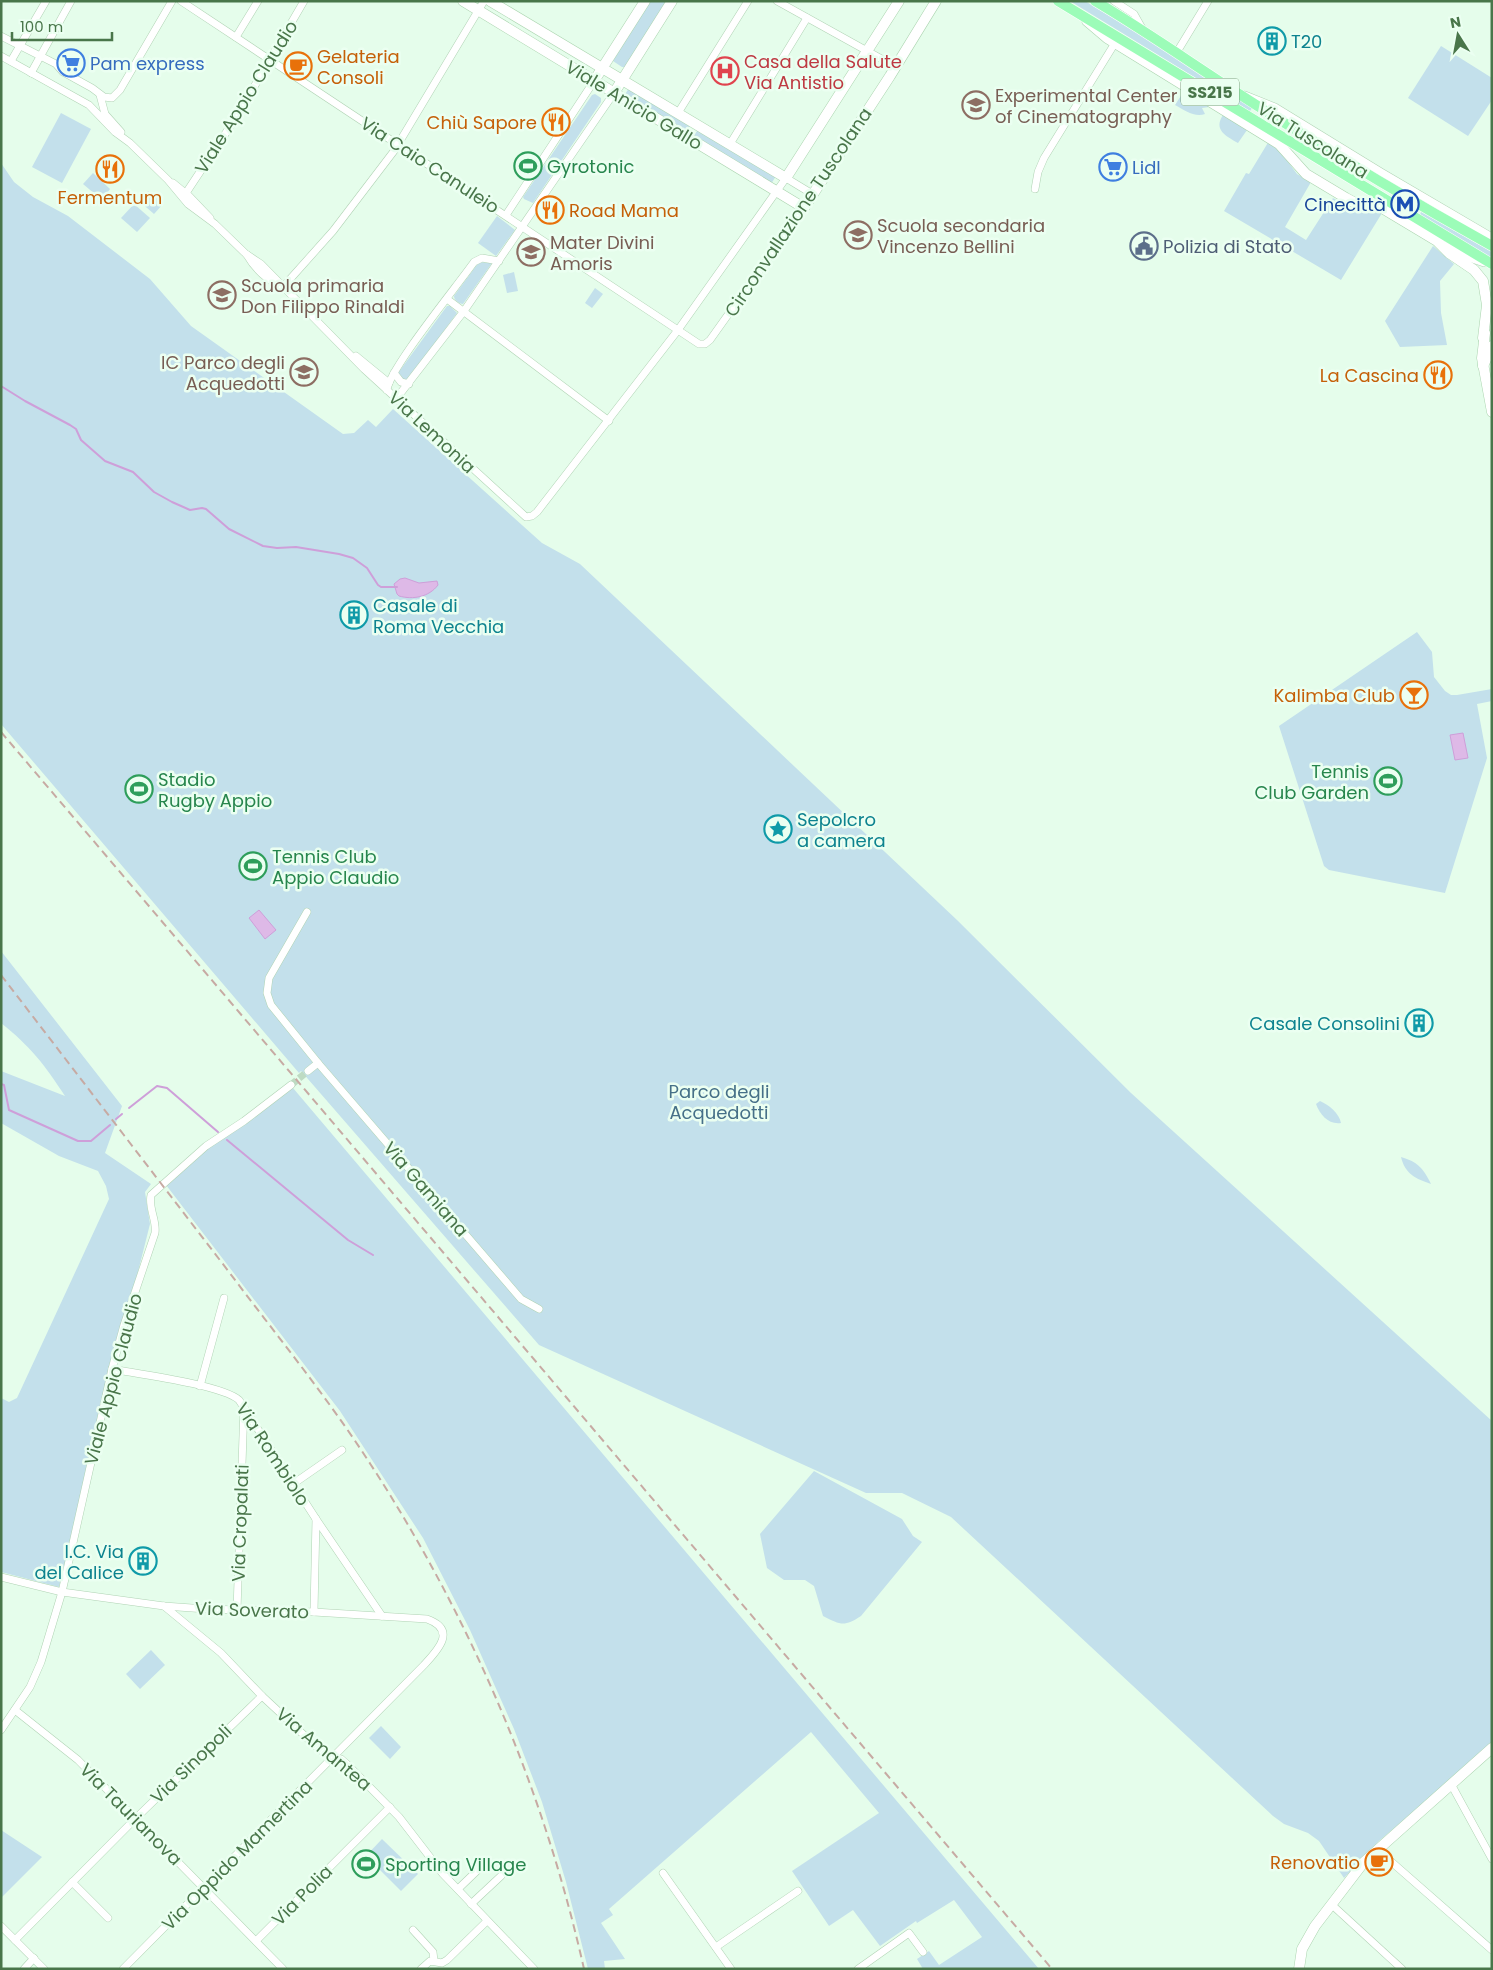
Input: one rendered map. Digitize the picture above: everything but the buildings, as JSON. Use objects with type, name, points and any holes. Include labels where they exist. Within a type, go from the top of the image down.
[{"type":"main road","name":"Via Tuscolana","points":[[1058,1],[1492,264]]},
{"type":"main road","name":"Via Tuscolana","points":[[1095,1],[1177,52],[1238,94],[1380,181],[1492,246]]},
{"type":"street","points":[[11,62],[46,1]]},
{"type":"street","points":[[31,73],[72,1]]},
{"type":"street","points":[[1,36],[56,64],[62,72],[108,98],[117,95],[172,1]]},
{"type":"street","name":"Via Caio Canuleio","points":[[180,1],[524,226],[678,330]]},
{"type":"street","points":[[236,37],[258,1]]},
{"type":"street","name":"Viale Anicio Gallo","points":[[463,1],[481,6],[594,81],[804,208]]},
{"type":"street","name":"Viale Anicio Gallo","points":[[490,1],[814,194]]},
{"type":"street","points":[[506,215],[645,1]]},
{"type":"street","points":[[396,399],[464,311],[524,226],[614,93],[672,1]]},
{"type":"street","points":[[678,113],[748,1]]},
{"type":"street","points":[[777,1],[896,67]]},
{"type":"street","name":"Circonvallazione Tuscolana","points":[[518,512],[528,517],[537,512],[678,330],[777,192],[899,1]]},
{"type":"street","name":"Circonvallazione Tuscolana","points":[[678,330],[697,343],[703,344],[708,342],[814,194],[936,1]]},
{"type":"street","name":"Via Tuscolana","points":[[1114,1],[1134,14],[1143,30]]},
{"type":"street","points":[[1177,52],[1208,1]]},
{"type":"street","name":"Viale Appio Claudio","points":[[186,193],[230,126],[301,2]]},
{"type":"street","points":[[283,287],[333,232],[366,191],[398,145],[481,6]]},
{"type":"street","name":"Via Tuscolana","points":[[1081,15],[1098,32],[1279,144],[1306,174],[1346,198],[1360,204],[1382,208],[1469,258],[1492,264]]},
{"type":"street","points":[[730,144],[807,18]]},
{"type":"street","points":[[1035,189],[1039,170],[1045,155],[1115,43]]},
{"type":"street","name":"Via Lemonia","points":[[1,56],[90,105],[115,132],[130,143]]},
{"type":"street","points":[[90,105],[95,103],[100,94]]},
{"type":"street","name":"Via Lemonia","points":[[100,94],[105,114],[130,143],[246,254],[252,264],[262,274],[283,287],[347,350],[367,364],[388,386],[396,399],[518,512]]},
{"type":"street","name":"Via Tuscolana","points":[[1238,94],[1258,99],[1274,107],[1492,237]]},
{"type":"street","points":[[688,138],[696,124]]},
{"type":"street","name":"Via Lemonia","points":[[168,180],[186,193],[190,202]]},
{"type":"street","points":[[1437,241],[1449,254],[1476,272],[1483,281],[1487,305],[1483,338],[1483,367],[1492,412]]},
{"type":"street","points":[[388,386],[394,373],[477,260],[484,258],[499,261]]},
{"type":"street","points":[[448,299],[608,421]]},
{"type":"street","points":[[1483,338],[1492,308]]},
{"type":"street","points":[[1483,367],[1492,346]]},
{"type":"street","points":[[394,373],[401,382],[409,384]]},
{"type":"street","points":[[307,912],[269,978],[267,993],[271,1005],[318,1063],[308,1071]]},
{"type":"street","name":"Via Gamiana","points":[[318,1063],[521,1299],[539,1309]]},
{"type":"street","name":"Viale Appio Claudio","points":[[1,1730],[30,1687],[39,1668],[62,1592],[112,1369],[124,1324],[155,1233],[155,1220],[150,1203],[151,1195],[206,1146],[244,1122],[292,1084]]},
{"type":"street","points":[[200,1386],[224,1298]]},
{"type":"street","name":"Via Rombiolo","points":[[112,1369],[200,1386],[233,1395],[244,1406],[293,1484],[382,1616]]},
{"type":"street","name":"Via Cropalati","points":[[237,1610],[244,1406]]},
{"type":"street","points":[[293,1484],[342,1450]]},
{"type":"street","points":[[314,1612],[316,1519]]},
{"type":"street","name":"Via Soverato","points":[[1,1577],[62,1592],[164,1606],[428,1619],[436,1623],[440,1628]]},
{"type":"street","name":"Via Amantea","points":[[164,1606],[221,1653],[262,1696],[314,1745],[333,1758],[343,1761],[390,1807],[458,1890],[534,1969]]},
{"type":"street","name":"Via Oppido Mamertina","points":[[123,1969],[440,1648],[443,1638],[440,1628]]},
{"type":"street","name":"Via Sinopoli","points":[[15,1940],[136,1818],[262,1696]]},
{"type":"street","name":"Via Taurianova","points":[[14,1710],[70,1753],[284,1969]]},
{"type":"street","points":[[1299,1969],[1300,1955],[1306,1940],[1344,1886],[1378,1848],[1492,1748]]},
{"type":"street","points":[[1451,1784],[1492,1859]]},
{"type":"street","name":"Via Polia","points":[[256,1941],[390,1807]]},
{"type":"street","points":[[1378,1848],[1492,1950]]},
{"type":"street","points":[[458,1890],[483,1865]]},
{"type":"street","points":[[662,1873],[730,1969]]},
{"type":"street","points":[[471,1904],[501,1876]]},
{"type":"street","points":[[72,1882],[108,1918]]},
{"type":"street","points":[[716,1947],[798,1891]]},
{"type":"street","points":[[1332,1903],[1402,1969]]},
{"type":"street","points":[[421,1969],[429,1962],[442,1963],[447,1960],[487,1921]]},
{"type":"street","points":[[1,1926],[44,1969]]},
{"type":"street","points":[[413,1930],[433,1952],[434,1962]]},
{"type":"street","points":[[858,1969],[909,1933],[923,1952]]},
{"type":"street","points":[[24,1969],[34,1958]]},
{"type":"green space","points":[[650,1],[666,1],[625,67],[622,67],[613,61]]},
{"type":"green space","points":[[1070,1],[1085,1],[1163,49],[1252,108],[1250,111]]},
{"type":"green space","points":[[1441,46],[1492,78],[1492,100],[1468,136],[1408,98]]},
{"type":"green space","points":[[629,88],[690,125],[688,131],[624,96]]},
{"type":"green space","points":[[1184,91],[1209,107],[1202,108],[1205,114],[1193,114],[1175,105]]},
{"type":"green space","points":[[595,94],[601,98],[601,102],[533,203],[524,199],[523,197],[592,95]]},
{"type":"green space","points":[[61,113],[91,129],[62,183],[32,167]]},
{"type":"green space","points":[[1223,115],[1247,130],[1238,143],[1225,135],[1220,129],[1220,120]]},
{"type":"green space","points":[[698,130],[776,176],[771,184],[693,136]]},
{"type":"green space","points":[[1269,141],[1277,147],[1297,174],[1311,182],[1285,227],[1306,240],[1333,198],[1354,210],[1382,213],[1341,280],[1224,211],[1246,173],[1249,174]]},
{"type":"green space","name":"Parco degli Acquedotti","points":[[1,163],[14,182],[33,197],[68,216],[150,279],[191,326],[343,434],[354,433],[368,420],[376,427],[393,409],[542,543],[580,564],[957,920],[1131,1093],[1492,1421],[1492,1745],[1379,1841],[1344,1878],[1319,1841],[1308,1833],[1284,1824],[1273,1816],[951,1517],[902,1493],[866,1493],[539,1345],[301,1071],[299,1073],[1,724]]},
{"type":"green space","points":[[93,173],[110,189],[102,200],[83,184]]},
{"type":"green space","points":[[148,191],[163,204],[154,214],[139,201]]},
{"type":"green space","points":[[134,204],[150,218],[137,232],[121,218]]},
{"type":"green space","points":[[1421,212],[1492,252],[1492,259],[1420,215]]},
{"type":"green space","points":[[497,216],[515,230],[496,256],[478,243]]},
{"type":"green space","points":[[1433,246],[1454,264],[1440,281],[1441,313],[1447,345],[1400,347],[1385,321]]},
{"type":"green space","points":[[479,262],[492,263],[463,304],[460,303],[454,296]]},
{"type":"green space","points":[[514,272],[518,291],[507,293],[503,275]]},
{"type":"green space","points":[[595,288],[603,294],[592,308],[585,303]]},
{"type":"green space","points":[[447,306],[450,306],[457,313],[408,380],[403,381],[398,373]]},
{"type":"green space","name":"Tennis Club Garden","points":[[1417,632],[1432,652],[1434,677],[1445,691],[1451,695],[1457,695],[1492,689],[1492,701],[1477,704],[1487,758],[1445,893],[1329,870],[1324,866],[1279,726]]},
{"type":"green space","points":[[1,951],[122,1106],[105,1153],[151,1184],[145,1192],[150,1224],[59,1587],[1,1572],[1,1398],[9,1402],[17,1398],[109,1199],[106,1186],[98,1171],[59,1156],[1,1123],[1,1071],[65,1096],[36,1056],[1,1023]]},
{"type":"green space","points":[[293,1088],[1039,1969],[923,1969],[917,1959],[929,1951],[939,1965],[982,1937],[954,1900],[917,1923],[916,1921],[880,1946],[853,1910],[829,1926],[792,1871],[879,1813],[811,1732],[609,1909],[613,1915],[601,1923],[625,1959],[604,1961],[605,1969],[588,1969],[566,1882],[542,1802],[514,1729],[470,1630],[423,1538],[340,1411],[166,1185],[209,1144]]},
{"type":"green space","points":[[1320,1101],[1333,1110],[1341,1123],[1329,1121],[1320,1112],[1316,1104]]},
{"type":"green space","points":[[1401,1157],[1419,1166],[1431,1184],[1408,1172]]},
{"type":"green space","points":[[814,1471],[902,1519],[913,1536],[922,1542],[861,1616],[846,1623],[838,1623],[823,1616],[814,1586],[805,1580],[784,1580],[767,1568],[760,1534]]},
{"type":"green space","points":[[151,1650],[165,1665],[140,1689],[126,1674]]},
{"type":"green space","points":[[381,1726],[401,1747],[390,1759],[369,1738]]},
{"type":"green space","points":[[1,1830],[42,1857],[1,1898],[2,1839]]},
{"type":"green space","points":[[382,1839],[418,1874],[401,1891],[366,1856]]},
{"type":"shaded area","points":[[405,578],[419,583],[437,581],[438,585],[425,595],[410,598],[399,596],[394,584],[400,579]]},
{"type":"shaded area","points":[[1463,733],[1468,758],[1455,760],[1450,735]]},
{"type":"shaded area","points":[[259,910],[276,930],[265,939],[249,918]]},
{"type":"waterway","points":[[1,386],[76,429],[81,440],[105,461],[133,472],[154,492],[172,502],[190,510],[206,509],[229,529],[263,546],[277,548],[296,547],[353,558],[367,568],[381,587],[397,587]]},
{"type":"waterway","points":[[1,1084],[4,1085],[9,1110],[78,1141],[91,1141],[110,1125]]},
{"type":"waterway","points":[[129,1108],[157,1086],[167,1088],[218,1132]]},
{"type":"waterway","points":[[116,1119],[122,1114]]},
{"type":"waterway","points":[[227,1140],[348,1240],[373,1255]]},
{"type":"tunnel","points":[[291,1085],[308,1071]]},
{"type":"railway","points":[[1,732],[1052,1969]]},
{"type":"railway","points":[[1,975],[320,1391],[355,1440],[407,1524],[441,1584],[472,1645],[500,1708],[548,1836],[584,1969]]},
{"type":"place","name":"T20","points":[[1272,41]]},
{"type":"place","name":"Pam express","points":[[71,63]]},
{"type":"place","name":"Gelateria Consoli","points":[[298,66]]},
{"type":"place","name":"Casa della Salute Via Antistio","points":[[725,71]]},
{"type":"place","name":"Experimental Center of Cinematography","points":[[976,105]]},
{"type":"place","name":"Chiù Sapore","points":[[556,122]]},
{"type":"place","name":"Gyrotonic","points":[[528,166]]},
{"type":"place","name":"Lidl","points":[[1113,167]]},
{"type":"place","name":"Fermentum","points":[[110,169]]},
{"type":"place","name":"Cinecittà","points":[[1405,204]]},
{"type":"place","name":"Road Mama","points":[[550,210]]},
{"type":"place","name":"Scuola secondaria Vincenzo Bellini","points":[[858,235]]},
{"type":"place","name":"Polizia di Stato","points":[[1144,246]]},
{"type":"place","name":"Mater Divini Amoris","points":[[531,252]]},
{"type":"place","name":"Scuola primaria Don Filippo Rinaldi","points":[[222,295]]},
{"type":"place","name":"IC Parco degli Acquedotti","points":[[304,372]]},
{"type":"place","name":"La Cascina","points":[[1438,375]]},
{"type":"place","name":"Casale di Roma Vecchia","points":[[354,615]]},
{"type":"place","name":"Kalimba Club","points":[[1414,695]]},
{"type":"place","name":"Tennis Club Garden","points":[[1388,781]]},
{"type":"place","name":"Stadio Rugby Appio","points":[[139,789]]},
{"type":"place","name":"Sepolcro a camera","points":[[778,829]]},
{"type":"place","name":"Tennis Club Appio Claudio","points":[[253,866]]},
{"type":"place","name":"Casale Consolini","points":[[1419,1023]]},
{"type":"place","name":"I.C. Via del Calice","points":[[143,1561]]},
{"type":"place","name":"Renovatio","points":[[1379,1862]]},
{"type":"place","name":"Sporting Village","points":[[366,1864]]}]
